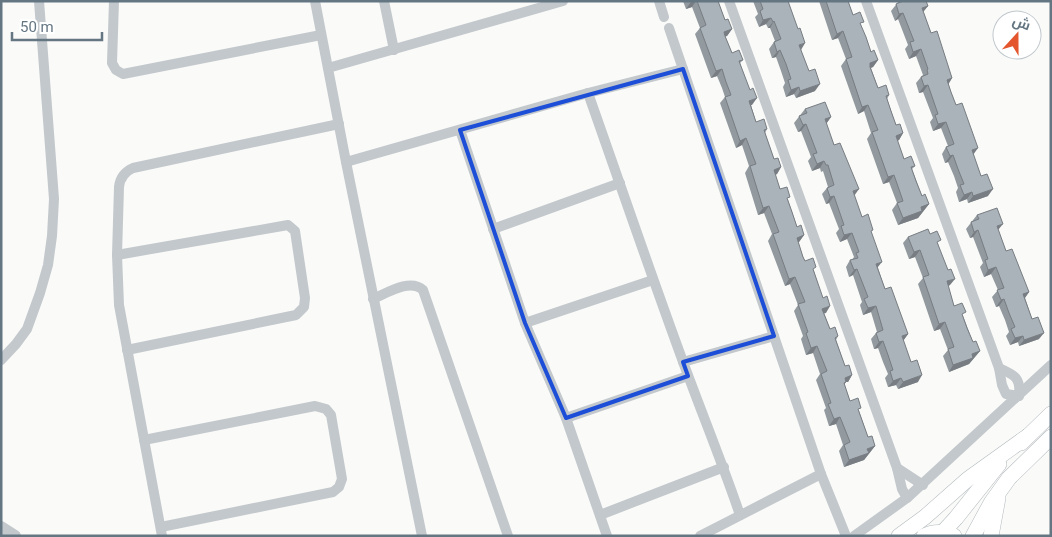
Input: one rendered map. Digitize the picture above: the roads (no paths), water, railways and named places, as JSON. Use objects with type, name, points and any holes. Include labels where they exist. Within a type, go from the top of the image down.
[{"type":"main road","points":[[924,536],[932,532],[948,534],[989,474],[1051,414]]},
{"type":"main road","points":[[899,536],[925,518],[968,480],[1028,436]]},
{"type":"main road","points":[[973,536],[1009,478],[1051,437]]},
{"type":"main road","points":[[991,536],[1000,490]]},
{"type":"street","points":[[1,360],[27,329],[48,265],[52,236],[54,199],[39,1]]},
{"type":"street","points":[[114,1],[112,63],[116,70],[124,74],[321,36]]},
{"type":"street","points":[[315,1],[373,299],[422,536]]},
{"type":"street","points":[[384,1],[394,50]]},
{"type":"street","points":[[328,68],[563,1]]},
{"type":"street","points":[[659,1],[664,17]]},
{"type":"street","points":[[730,1],[897,468],[902,489],[907,498]]},
{"type":"street","points":[[866,1],[999,368],[1002,385],[1006,394],[1019,396]]},
{"type":"street","points":[[669,28],[821,474],[846,536]]},
{"type":"street","points":[[346,162],[588,93],[683,69]]},
{"type":"street","points":[[588,93],[653,280],[724,467],[740,515]]},
{"type":"street","points":[[144,440],[316,406],[326,408],[331,415],[342,479],[339,487],[333,492],[162,531],[144,440],[119,305],[117,256],[120,182],[128,170],[339,124]]},
{"type":"street","points":[[460,130],[525,323],[566,418],[607,536]]},
{"type":"street","points":[[493,229],[620,183]]},
{"type":"street","points":[[117,256],[288,225],[295,231],[305,298],[304,306],[296,315],[128,350]]},
{"type":"street","points":[[525,323],[653,280]]},
{"type":"street","points":[[373,299],[410,285],[424,290],[508,536]]},
{"type":"street","points":[[683,362],[774,336]]},
{"type":"street","points":[[854,536],[922,485],[1051,365]]},
{"type":"street","points":[[999,368],[1017,378],[1020,384],[1019,396]]},
{"type":"street","points":[[566,418],[688,376]]},
{"type":"street","points":[[600,516],[724,467]]},
{"type":"street","points":[[897,468],[922,485]]},
{"type":"street","points":[[700,536],[821,474]]},
{"type":"street","points":[[1,527],[15,536]]}]
